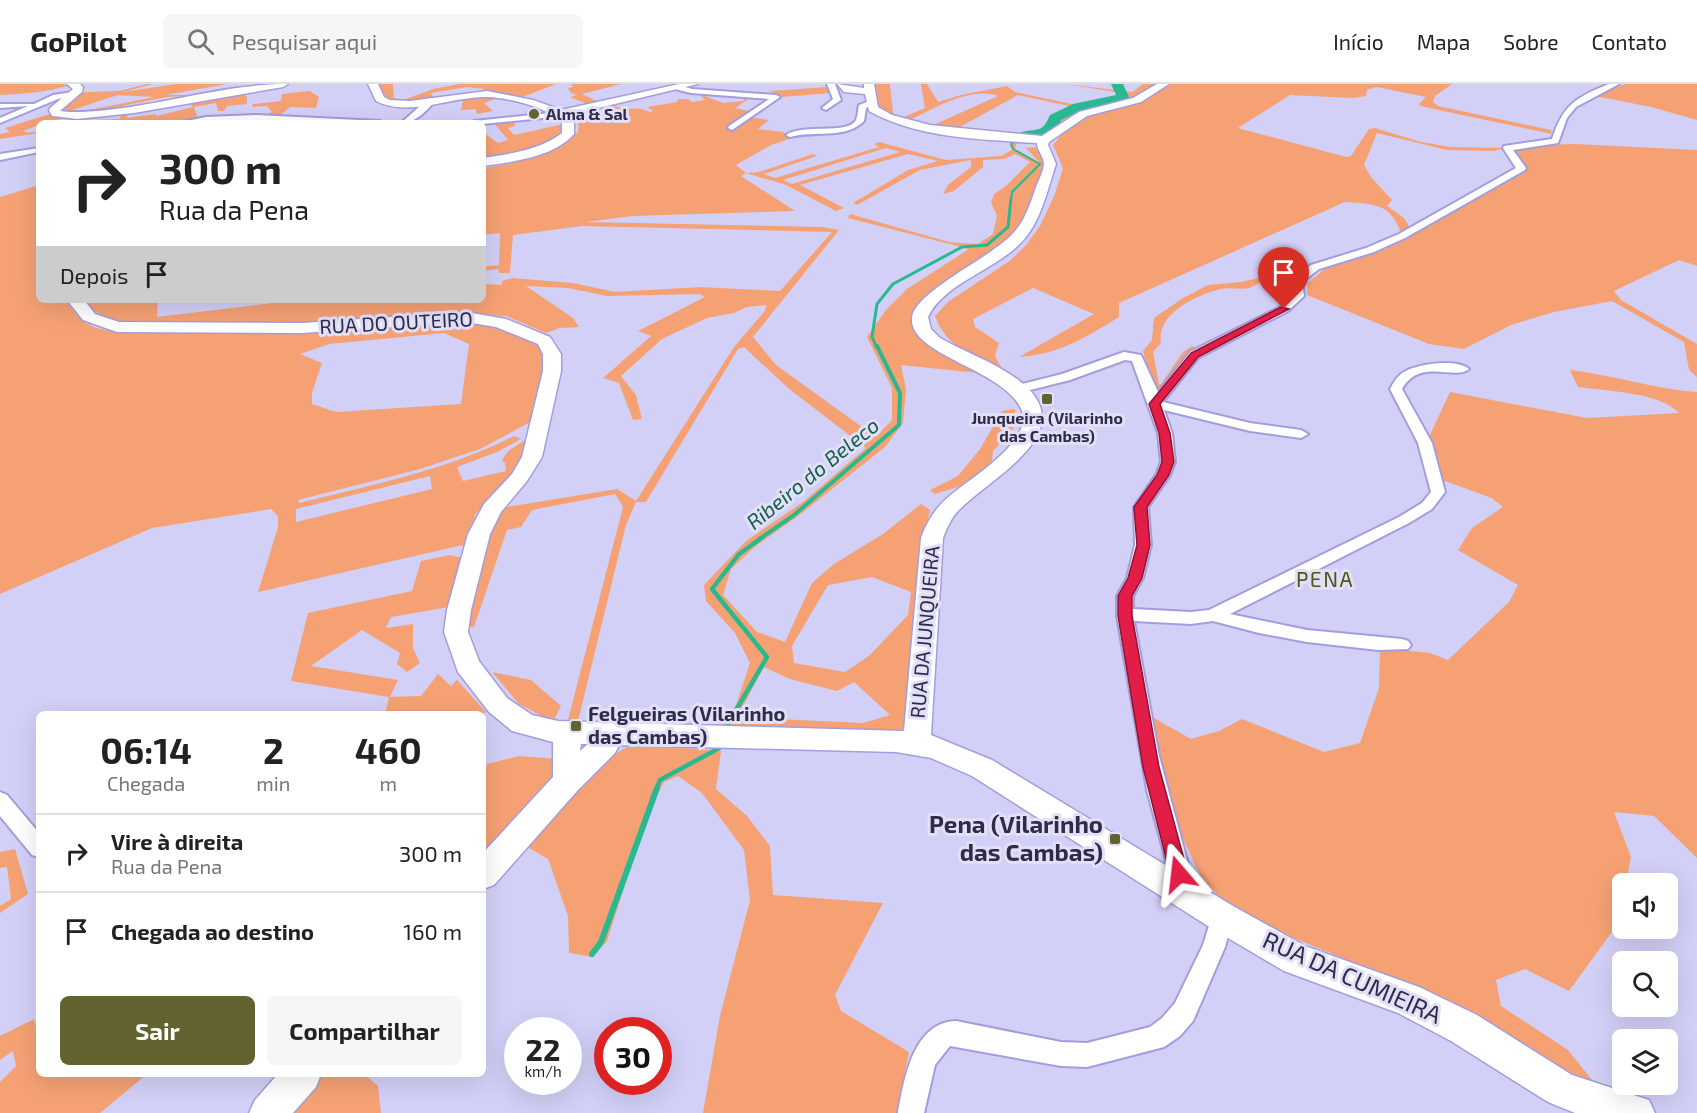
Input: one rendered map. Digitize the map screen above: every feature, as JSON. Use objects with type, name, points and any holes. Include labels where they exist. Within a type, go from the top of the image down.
[{"type":"main road","points":[[73,89],[54,110],[54,113],[83,116],[145,109],[236,90],[283,84]]},
{"type":"main road","points":[[373,84],[380,99],[388,103],[403,104],[473,94],[493,94],[529,102],[560,114],[569,123],[568,134],[563,139],[518,156],[486,161]]},
{"type":"main road","points":[[560,114],[693,84]]},
{"type":"main road","points":[[842,84],[848,90],[870,92],[873,109],[881,115],[904,123],[1044,140],[1083,114],[1137,100],[1164,84]]},
{"type":"main road","name":"RUA DA JUNQUEIRA","points":[[917,743],[932,538],[939,520],[954,502],[1010,456],[1029,435],[1033,423],[1032,406],[1018,389],[999,375],[934,342],[923,332],[919,319],[924,306],[1004,250],[1021,234],[1050,164],[1042,145],[1044,140]]},
{"type":"main road","name":"RUA DO OUTEIRO","points":[[77,303],[89,317],[117,327],[302,328],[466,317],[500,323],[544,341],[552,354],[552,371],[532,457],[520,477],[492,509],[482,527],[474,547],[456,632],[468,665],[498,705],[522,723],[540,729],[569,732],[917,743]]},
{"type":"main road","points":[[568,781],[566,751],[569,732]]},
{"type":"main road","points":[[486,872],[568,781],[605,745],[611,734]]},
{"type":"main road","name":"RUA DA CUMIEIRA","points":[[917,743],[951,753],[982,768],[1222,917],[1296,959],[1383,989],[1434,1011],[1561,1089],[1594,1102],[1636,1113]]},
{"type":"main road","points":[[268,1113],[300,1077]]},
{"type":"street","points":[[826,108],[837,100],[831,84]]},
{"type":"street","points":[[1155,404],[1194,355],[1284,309],[1299,296],[1297,281],[1315,267],[1370,250],[1402,236],[1519,170],[1522,168],[1520,163],[1507,148],[1555,141],[1563,117],[1573,106],[1584,96],[1615,84]]},
{"type":"street","points":[[678,87],[692,91],[776,97],[732,128]]},
{"type":"street","points":[[0,121],[73,89]]},
{"type":"street","points":[[790,135],[803,130],[851,128],[861,121],[862,107],[870,92]]},
{"type":"street","points":[[409,120],[432,100]]},
{"type":"street","points":[[0,106],[38,104]]},
{"type":"street","points":[[486,122],[560,114]]},
{"type":"street","points":[[206,120],[255,117],[318,120]]},
{"type":"street","points":[[0,157],[36,151]]},
{"type":"street","points":[[1018,389],[1066,377],[1124,356],[1133,356],[1141,365],[1165,433],[1168,462],[1163,475],[1141,507],[1143,545],[1135,578],[1125,596],[1125,616],[1151,767],[1167,834],[1185,894]]},
{"type":"street","points":[[1125,616],[1144,614],[1198,620],[1213,615],[1404,520],[1427,506],[1437,492],[1425,443],[1396,389],[1399,380],[1406,374],[1445,367],[1463,369]]},
{"type":"street","points":[[1155,404],[1250,427],[1301,434]]},
{"type":"street","points":[[1213,615],[1251,625],[1323,638],[1402,645]]},
{"type":"street","points":[[0,801],[36,844]]},
{"type":"street","points":[[911,1113],[926,1057],[933,1044],[943,1035],[956,1033],[1061,1054],[1087,1055],[1155,1038],[1171,1027],[1184,1012],[1214,947],[1222,917]]},
{"type":"shaded area","points":[[0,84],[63,84],[68,86],[0,95]]},
{"type":"shaded area","points":[[147,84],[153,84],[123,92],[176,84],[227,84],[166,95],[210,95],[167,97],[87,113],[61,112],[60,110],[78,94],[119,91]],"holes":[[[118,95],[154,97],[84,111],[72,110]]]},
{"type":"shaded area","points":[[378,84],[393,84],[394,98],[403,100],[433,89],[459,84],[556,84],[520,98],[482,93],[484,89],[467,87],[431,93],[434,99],[395,103],[383,98]]},
{"type":"shaded area","points":[[571,84],[621,84],[582,94],[603,104],[589,105],[570,97],[577,95],[571,93],[568,88],[573,87]]},
{"type":"shaded area","points":[[872,84],[890,84],[893,113],[896,116],[876,108]]},
{"type":"shaded area","points":[[921,84],[927,84],[938,102],[1007,86],[1015,92],[1081,106],[1119,95],[1115,92],[1066,84],[1115,90],[1115,84],[1122,84],[1123,91],[1132,92],[1143,84],[1158,84],[1134,98],[1065,119],[1042,135],[1021,135],[1042,130],[1052,123],[1051,118],[1074,107],[1018,95],[960,127],[1013,133],[931,126],[998,96],[987,94],[964,96],[952,100],[908,121],[901,118],[925,108]]},
{"type":"shaded area","points":[[1170,84],[1452,84],[1435,96],[1433,102],[1438,106],[1551,130],[1552,134],[1420,106],[1419,104],[1426,97],[1376,87],[1367,90],[1366,96],[1353,98],[1290,95],[1238,128],[1346,157],[1351,156],[1369,129],[1375,128],[1421,142],[1451,147],[1504,148],[1494,151],[1447,150],[1377,133],[1364,165],[1371,177],[1392,200],[1387,206],[1404,218],[1409,226],[1401,233],[1392,216],[1380,207],[1345,202],[1119,303],[1119,317],[1060,349],[1019,357],[1094,314],[1033,288],[973,319],[975,327],[999,343],[995,356],[1002,369],[971,355],[954,343],[946,336],[935,316],[948,302],[1011,260],[1040,226],[1055,194],[1063,168],[1053,145],[1068,127],[1089,115],[1144,100]]},
{"type":"shaded area","points":[[1625,84],[1697,84],[1697,120],[1651,107],[1595,96]]},
{"type":"shaded area","points":[[827,87],[832,93],[781,97],[770,91]]},
{"type":"shaded area","points":[[310,91],[319,97],[316,108],[290,107],[279,116],[263,116],[272,112],[267,106],[252,107],[253,104],[281,101],[282,94]]},
{"type":"shaded area","points":[[699,94],[723,103],[743,101],[748,95],[755,95],[735,108],[753,112],[726,128],[737,129],[750,117],[769,120],[758,129],[783,132],[792,138],[771,145],[736,165],[746,173],[759,172],[813,154],[817,156],[764,174],[775,178],[879,147],[874,144],[879,142],[946,160],[1001,156],[1012,150],[1010,145],[1015,142],[1021,143],[1016,144],[1015,150],[1039,162],[1026,148],[1035,147],[1047,164],[1020,227],[1006,243],[920,301],[913,315],[911,325],[926,342],[945,355],[988,374],[901,365],[906,389],[903,423],[885,447],[798,516],[757,545],[731,569],[723,595],[757,632],[785,642],[812,583],[834,564],[883,534],[921,504],[930,510],[924,535],[910,722],[899,731],[722,726],[736,705],[750,663],[735,633],[706,601],[704,585],[746,541],[803,502],[866,448],[788,388],[744,347],[738,349],[646,502],[636,502],[626,525],[577,725],[567,724],[623,507],[615,494],[532,510],[521,527],[507,530],[474,627],[467,627],[491,526],[501,508],[617,489],[636,501],[734,347],[764,312],[767,305],[747,307],[734,313],[707,318],[662,339],[621,376],[636,395],[642,419],[633,420],[619,383],[603,378],[651,336],[638,331],[705,297],[699,294],[607,296],[568,288],[526,286],[573,318],[579,327],[560,328],[546,333],[506,316],[456,313],[305,324],[143,324],[109,320],[88,307],[86,303],[158,303],[157,317],[272,303],[486,303],[486,284],[502,285],[502,281],[512,278],[573,283],[615,292],[700,287],[780,291],[832,232],[582,226],[513,235],[510,273],[499,273],[498,269],[486,271],[486,267],[499,265],[500,233],[486,235],[486,168],[534,157],[557,147],[578,132],[579,112],[613,115],[615,112],[602,107],[611,104],[650,112],[653,111],[647,107],[677,102],[678,99],[688,99],[692,102],[705,100]],"holes":[[[886,148],[900,152],[792,184],[783,180]],[[908,154],[938,161],[908,170],[853,203],[857,205],[920,170],[971,160],[971,167],[948,185],[943,194],[954,191],[983,167],[983,160],[1004,159],[1015,154],[1030,162],[1006,186],[994,194],[991,203],[997,215],[993,234],[978,244],[949,242],[850,214],[848,218],[969,249],[907,289],[886,310],[867,337],[892,388],[892,420],[876,437],[776,365],[753,337],[839,230],[822,227],[586,222],[632,216],[795,211],[741,176],[746,173],[786,185],[836,211],[844,208],[800,185]],[[872,577],[911,592],[908,615],[869,656],[845,672],[794,663],[792,646],[828,585]],[[764,667],[790,679],[837,691],[854,682],[890,715],[863,723],[755,718],[741,710]]]},
{"type":"shaded area","points":[[217,95],[247,97],[247,104],[227,106],[224,111],[218,111],[216,103],[194,107],[198,119],[192,120],[93,120],[119,119],[123,113],[128,112],[127,118],[155,114],[157,116],[193,107],[189,102]]},
{"type":"shaded area","points":[[475,95],[500,97],[484,103],[493,111],[477,114],[476,109],[461,110],[463,100],[435,103]]},
{"type":"shaded area","points":[[50,114],[66,118],[36,120],[36,126],[23,131],[36,132],[36,133],[0,139],[0,134],[10,132],[5,128]]},
{"type":"shaded area","points":[[514,121],[515,126],[508,128],[514,135],[559,125],[562,126],[562,135],[529,151],[486,160],[486,135],[498,143],[508,140],[493,122]]},
{"type":"shaded area","points":[[1575,144],[1697,150],[1697,266],[1679,260],[1614,291],[1621,300],[1697,344],[1697,377],[1689,370],[1684,342],[1612,301],[1554,312],[1511,325],[1464,349],[1429,344],[1307,295],[1308,283],[1327,267],[1386,249],[1501,182],[1524,172],[1526,166],[1512,149],[1518,146]]},
{"type":"shaded area","points":[[36,186],[36,303],[68,303],[82,320],[100,329],[117,332],[460,320],[496,326],[533,339],[546,353],[534,420],[480,449],[420,469],[298,500],[299,503],[436,467],[489,448],[514,436],[521,439],[497,452],[457,467],[463,481],[506,471],[502,460],[508,451],[530,437],[520,464],[510,480],[499,495],[474,517],[479,519],[467,544],[258,592],[278,527],[278,516],[271,509],[152,528],[0,594],[0,197]],"holes":[[[444,333],[469,344],[461,404],[336,412],[312,404],[312,393],[322,363],[300,354],[329,344]],[[430,476],[432,489],[296,522],[296,509]]]},
{"type":"shaded area","points":[[1300,268],[1287,276],[1266,280],[1249,288],[1224,288],[1211,292],[1190,301],[1171,314],[1161,332],[1161,343],[1153,352],[1159,384],[1183,352],[1192,346],[1199,349],[1162,390],[1153,387],[1143,351],[1152,340],[1154,318],[1183,298],[1208,285],[1241,282]]},
{"type":"shaded area","points":[[1570,370],[1697,392],[1697,858],[1654,816],[1614,812],[1631,857],[1628,873],[1612,873],[1612,932],[1569,991],[1525,969],[1496,980],[1501,1006],[1568,1050],[1597,1086],[1560,1074],[1427,992],[1271,929],[1218,896],[1200,875],[1169,809],[1152,717],[1191,739],[1219,731],[1242,719],[1324,752],[1360,743],[1379,688],[1380,648],[1430,653],[1448,660],[1509,602],[1518,585],[1458,550],[1472,528],[1503,507],[1492,498],[1442,480],[1429,437],[1450,392],[1587,418],[1679,413],[1670,406],[1646,397],[1578,387]]},
{"type":"shaded area","points":[[1015,409],[1015,426],[993,451],[992,461],[967,484],[935,494],[930,490],[958,476],[980,449],[1002,411]]},
{"type":"shaded area","points":[[450,555],[463,558],[449,607],[391,617],[386,628],[413,624],[413,648],[420,663],[407,672],[397,664],[400,653],[362,630],[311,666],[398,680],[390,697],[421,696],[438,674],[451,686],[457,680],[485,711],[386,711],[389,697],[291,681],[308,613],[412,591],[421,561]]},
{"type":"shaded area","points":[[492,672],[531,680],[561,706],[553,722],[519,704]]},
{"type":"shaded area","points":[[658,746],[721,751],[716,789],[747,816],[770,846],[773,895],[883,903],[835,995],[841,1011],[909,1052],[897,1113],[703,1113],[720,1016],[750,900],[744,850],[702,793],[678,776],[664,782],[649,810],[607,941],[593,957],[569,953],[568,916],[548,859],[524,845],[590,769],[627,747]]},
{"type":"shaded area","points":[[519,756],[557,759],[553,780],[486,859],[486,768],[487,764]]},
{"type":"shaded area","points":[[15,849],[28,894],[0,913],[0,906],[11,899],[7,867],[0,868],[0,852]]},
{"type":"shaded area","points":[[34,1019],[36,1077],[143,1077],[100,1113],[0,1113],[0,1082],[16,1066],[13,1051],[0,1060],[0,1036]]},
{"type":"shaded area","points":[[318,1077],[368,1077],[378,1086],[381,1113],[285,1113]]},
{"type":"waterway","points":[[1027,135],[1045,132],[1054,126],[1055,118],[1078,107],[1123,97],[1117,84]]},
{"type":"waterway","name":"Ribeiro do Beleco","points":[[1011,199],[1012,192],[1040,164],[1013,149],[1011,144],[1014,141]]},
{"type":"waterway","name":"Ribeiro do Beleco","points":[[877,348],[872,337],[877,304],[893,284],[962,247],[987,245],[1008,227],[1011,198]]},
{"type":"waterway","name":"Ribeiro do Beleco","points":[[758,540],[794,515],[899,425],[900,393],[877,346]]},
{"type":"waterway","name":"Ribeiro do Beleco","points":[[728,724],[767,657],[712,589],[739,554],[760,539]]},
{"type":"waterway","name":"Ribeiro do Beleco","points":[[656,790],[660,780],[723,746]]},
{"type":"waterway","name":"Ribeiro do Beleco","points":[[592,954],[601,942],[657,788]]},
{"type":"place","name":"Alma & Sal","points":[[534,114]]},
{"type":"place","name":"Junqueira (Vilarinho das Cambas)","points":[[1047,399]]},
{"type":"place","name":"Felgueiras (Vilarinho das Cambas)","points":[[576,726]]},
{"type":"place","name":"Pena (Vilarinho das Cambas)","points":[[1115,839]]},
{"type":"district","name":"PENA","points":[[1325,580]]},
{"type":"route","points":[[1179,874],[1151,767],[1125,616],[1125,596],[1135,578],[1143,545],[1141,507],[1163,475],[1168,462],[1165,433],[1155,404],[1194,355],[1284,309]]}]
